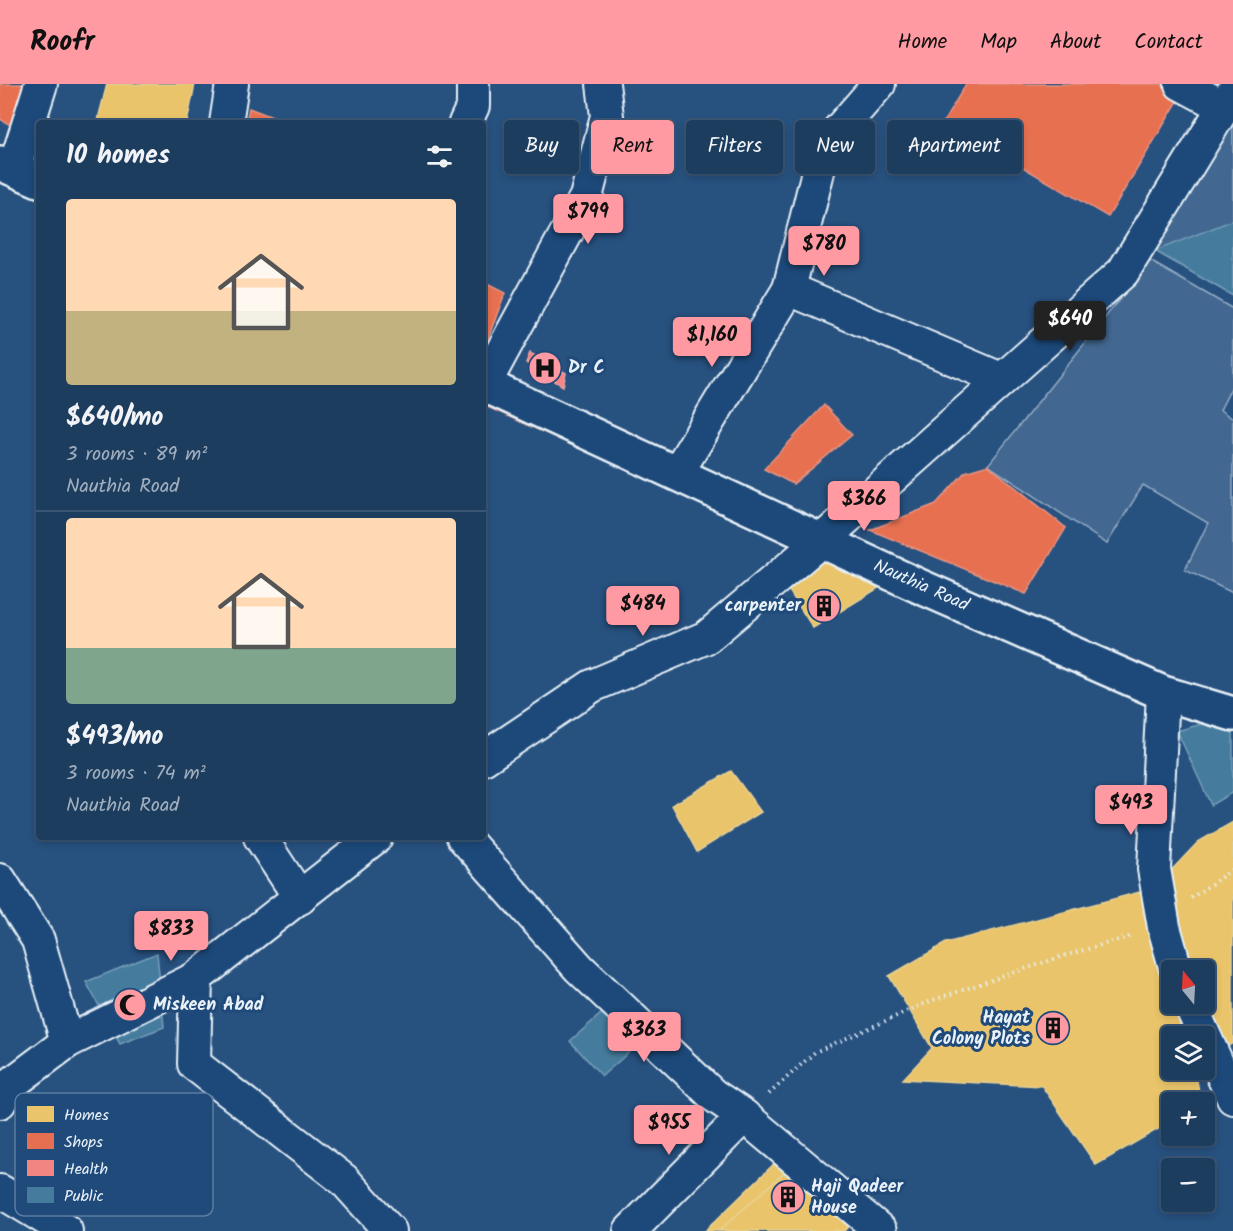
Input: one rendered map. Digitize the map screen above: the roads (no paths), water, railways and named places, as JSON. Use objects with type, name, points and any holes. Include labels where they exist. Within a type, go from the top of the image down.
[{"type":"main road","name":"Nauthia Road","points":[[486,385],[919,586],[1163,693],[1233,714]]},
{"type":"street","points":[[18,171],[41,84]]},
{"type":"street","points":[[226,120],[232,84]]},
{"type":"street","points":[[466,120],[473,106],[473,84]]},
{"type":"street","points":[[486,379],[586,197],[607,116],[603,84]]},
{"type":"street","points":[[676,473],[789,289],[824,147],[879,84]]},
{"type":"street","points":[[486,757],[592,686],[706,637],[822,540],[1123,272],[1228,100],[1181,84]]},
{"type":"street","points":[[789,289],[1001,379]]},
{"type":"street","points":[[1163,693],[1154,869],[1163,922],[1173,960]]},
{"type":"street","points":[[262,840],[300,898]]},
{"type":"street","points":[[0,1102],[7,1087],[68,1042],[196,978],[372,840]]},
{"type":"street","points":[[466,840],[579,968],[714,1095],[744,1116],[881,1231]]},
{"type":"street","points":[[0,880],[38,940],[68,1042]]},
{"type":"street","points":[[196,978],[195,1065],[344,1180],[390,1231]]},
{"type":"street","points":[[1195,1014],[1233,1098]]},
{"type":"street","points":[[630,1231],[744,1116]]},
{"type":"street","points":[[0,1191],[15,1200]]},
{"type":"street","points":[[41,1216],[66,1231]]},
{"type":"place","name":"Dr C","points":[[545,368]]},
{"type":"place","name":"carpenter","points":[[824,606]]},
{"type":"place","name":"Miskeen Abad","points":[[130,1005]]},
{"type":"place","name":"Hayat Colony Plots","points":[[1053,1028]]},
{"type":"place","name":"Haji Qadeer House","points":[[788,1197]]}]
